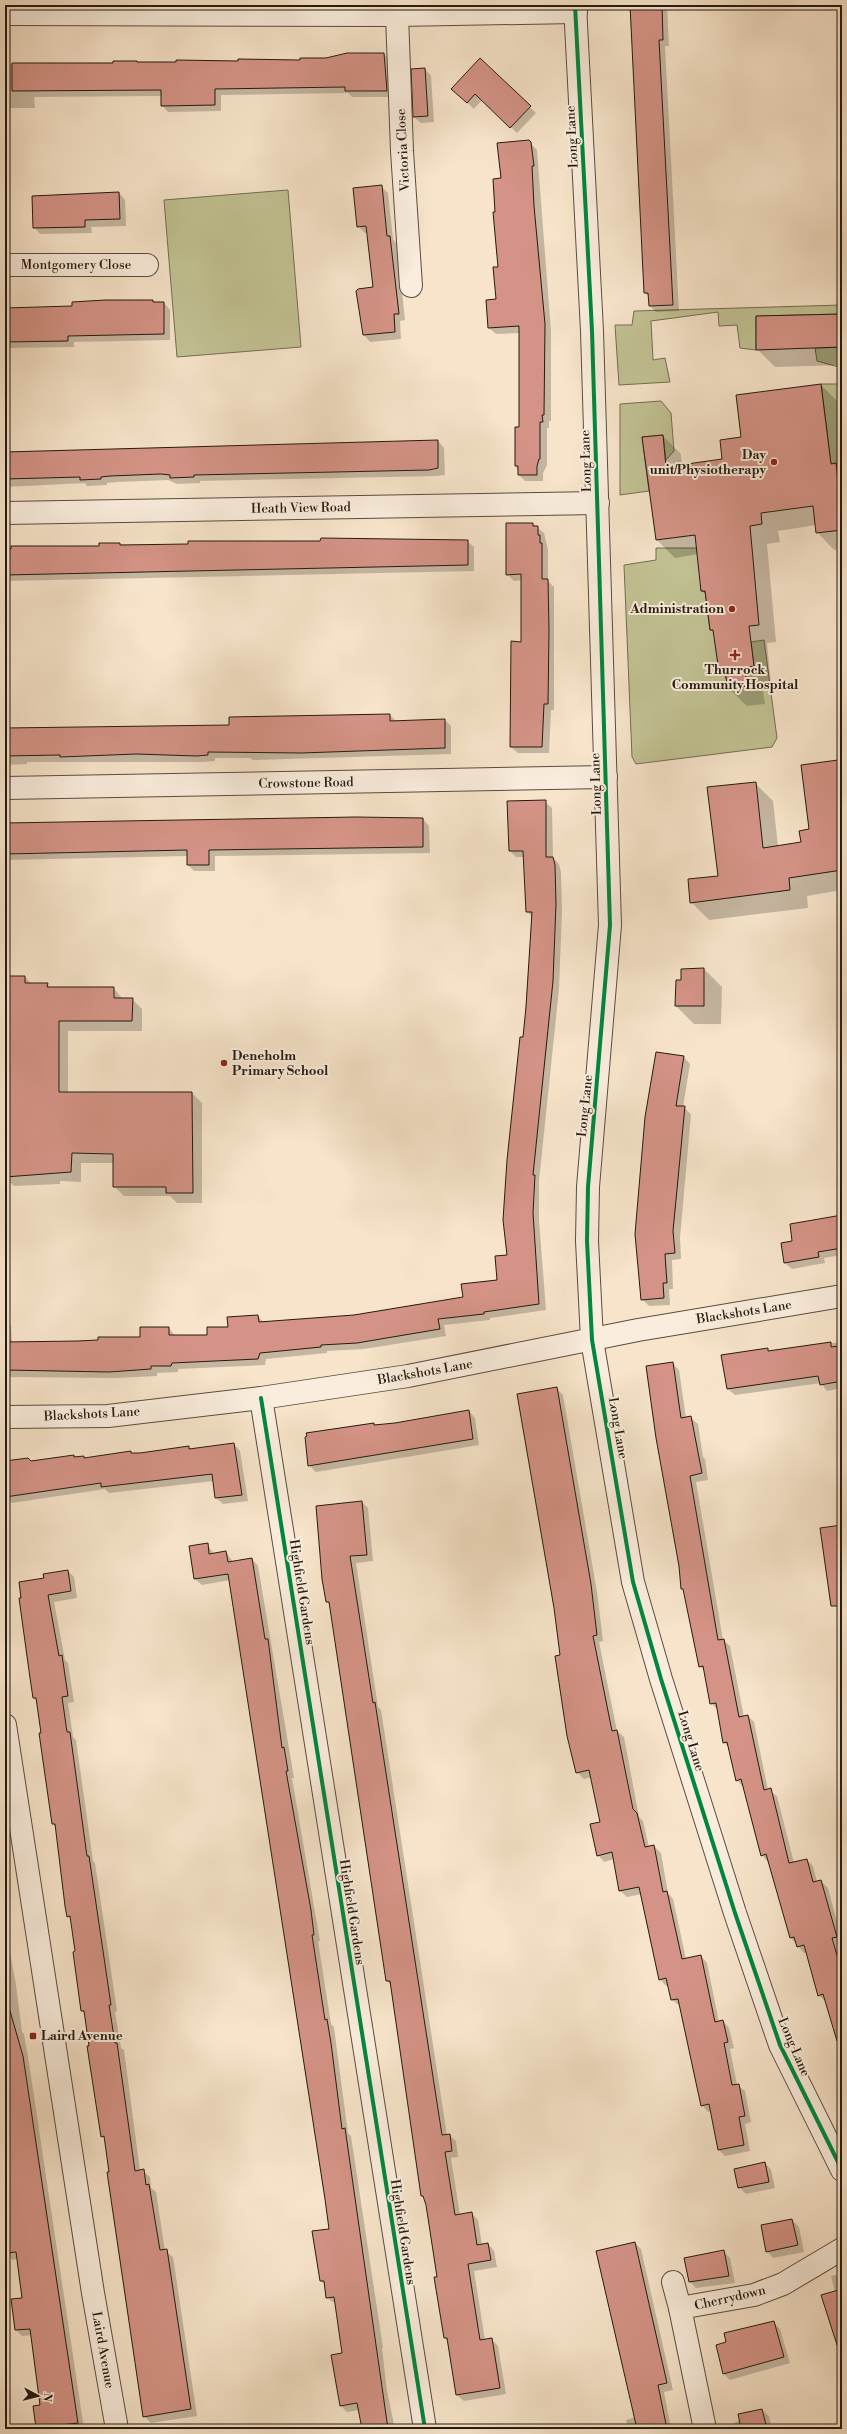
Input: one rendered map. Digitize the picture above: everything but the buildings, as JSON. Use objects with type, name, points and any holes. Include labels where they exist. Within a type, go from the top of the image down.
[{"type":"street","points":[[5,14],[397,15],[576,9]]},
{"type":"street","name":"Long Lane","points":[[576,9],[591,309],[610,925],[588,1187],[587,1242],[592,1340],[633,1582],[661,1680],[732,1906],[780,2045],[842,2170]]},
{"type":"street","name":"Victoria Close","points":[[397,15],[402,151],[412,286]]},
{"type":"street","name":"Montgomery Close","points":[[5,265],[147,265]]},
{"type":"street","name":"Heath View Road","points":[[5,513],[598,503]]},
{"type":"street","name":"Crowstone Road","points":[[5,788],[606,777]]},
{"type":"street","name":"Blackshots Lane","points":[[5,1417],[108,1416],[260,1398],[408,1376],[638,1330],[842,1296]]},
{"type":"street","name":"Highfield Gardens","points":[[260,1398],[425,2429]]},
{"type":"street","name":"Laird Avenue","points":[[5,1725],[93,2293],[116,2429]]},
{"type":"street","name":"Cherrydown","points":[[680,2308],[754,2295],[783,2284],[842,2249]]},
{"type":"street","name":"Cherrydown","points":[[673,2282],[680,2308],[705,2429]]},
{"type":"green space","points":[[288,190],[301,347],[177,357],[164,200]]},
{"type":"green space","points":[[842,305],[842,314],[756,316],[756,350],[740,348],[737,325],[719,326],[718,312],[651,321],[653,360],[665,358],[670,382],[619,385],[615,325],[632,325],[634,311]]},
{"type":"green space","points":[[842,347],[842,368],[817,361],[815,348]]},
{"type":"green space","points":[[821,384],[842,384],[842,466],[837,466],[836,463],[831,464]]},
{"type":"green space","points":[[661,401],[671,413],[674,451],[666,460],[663,435],[642,437],[649,491],[620,495],[620,404]]},
{"type":"green space","points":[[656,548],[701,548],[701,591],[705,591],[710,630],[717,629],[716,647],[719,672],[725,672],[728,689],[747,686],[745,668],[754,666],[751,642],[764,640],[777,738],[772,747],[636,764],[632,757],[624,565],[656,560]]},
{"type":"cycle path","points":[[575,5],[592,331],[610,925],[588,1187],[587,1241],[592,1340],[633,1582],[661,1679],[735,1913],[780,2045],[842,2170]]},
{"type":"cycle path","points":[[261,1398],[425,2429]]},
{"type":"place","name":"Day unit/Physiotherapy","points":[[774,462]]},
{"type":"place","name":"Administration","points":[[732,609]]},
{"type":"place","name":"Thurrock Community Hospital","points":[[735,655]]},
{"type":"place","name":"Deneholm Primary School","points":[[224,1063]]},
{"type":"place","name":"Laird Avenue","points":[[33,2036]]}]
